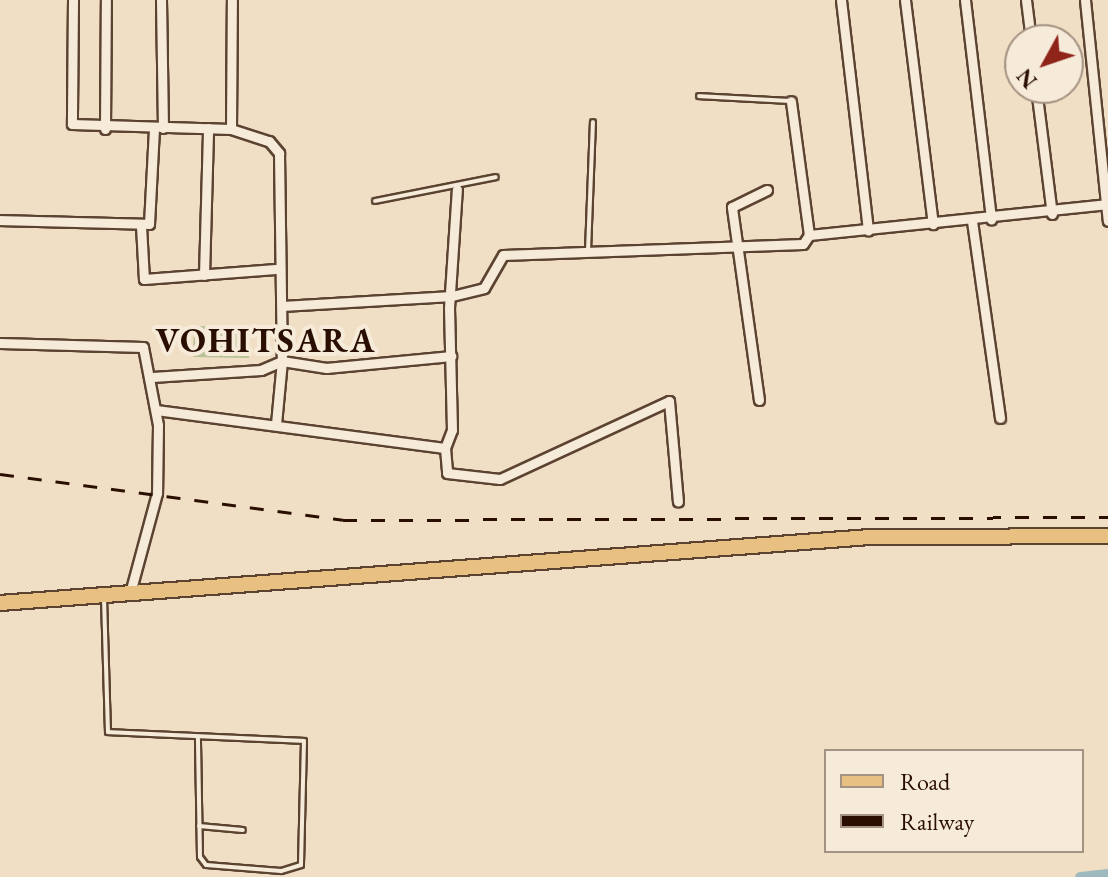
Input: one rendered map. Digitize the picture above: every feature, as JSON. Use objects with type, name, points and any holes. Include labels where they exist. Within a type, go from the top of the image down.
[{"type":"main road","points":[[0,603],[870,537],[1108,536]]},
{"type":"street","points":[[73,0],[68,115],[79,129],[231,129],[276,145],[276,269],[282,306],[282,361],[276,424]]},
{"type":"street","points":[[105,129],[106,0]]},
{"type":"street","points":[[0,220],[149,224],[158,128],[161,0]]},
{"type":"street","points":[[231,129],[232,0]]},
{"type":"street","points":[[841,0],[868,230]]},
{"type":"street","points":[[905,0],[933,224]]},
{"type":"street","points":[[965,0],[991,219]]},
{"type":"street","points":[[1026,0],[1029,24]]},
{"type":"street","points":[[1085,0],[1108,221]]},
{"type":"street","points":[[282,306],[452,296],[484,288],[503,255],[735,250],[803,244],[809,235],[791,101]]},
{"type":"street","points":[[1038,104],[1052,214]]},
{"type":"street","points":[[204,275],[208,128]]},
{"type":"street","points":[[457,189],[452,296],[452,430],[445,448],[447,473],[500,479],[669,401],[678,502]]},
{"type":"street","points":[[759,400],[735,250],[732,207],[767,190]]},
{"type":"street","points":[[809,235],[1052,214],[1107,204]]},
{"type":"street","points":[[972,221],[1000,418]]},
{"type":"street","points":[[141,226],[144,279],[276,269]]},
{"type":"street","points":[[0,343],[143,347],[152,377],[156,410],[156,499],[130,593]]},
{"type":"street","points":[[152,377],[261,370],[282,361],[326,368],[451,356]]},
{"type":"street","points":[[156,410],[445,448]]},
{"type":"lane","points":[[699,96],[791,101]]},
{"type":"lane","points":[[588,253],[593,122]]},
{"type":"lane","points":[[375,201],[457,189],[496,177]]},
{"type":"lane","points":[[104,595],[108,732],[304,741],[301,865],[281,871],[206,865],[199,826],[198,738]]},
{"type":"lane","points":[[199,826],[243,830]]},
{"type":"green space","points":[[194,326],[249,327],[249,358],[193,357]]},
{"type":"waterway","points":[[1080,877],[1108,874]]},
{"type":"railway","points":[[0,474],[343,520],[1108,517]]},
{"type":"district","name":"VOHITSARA","points":[[266,341]]}]
